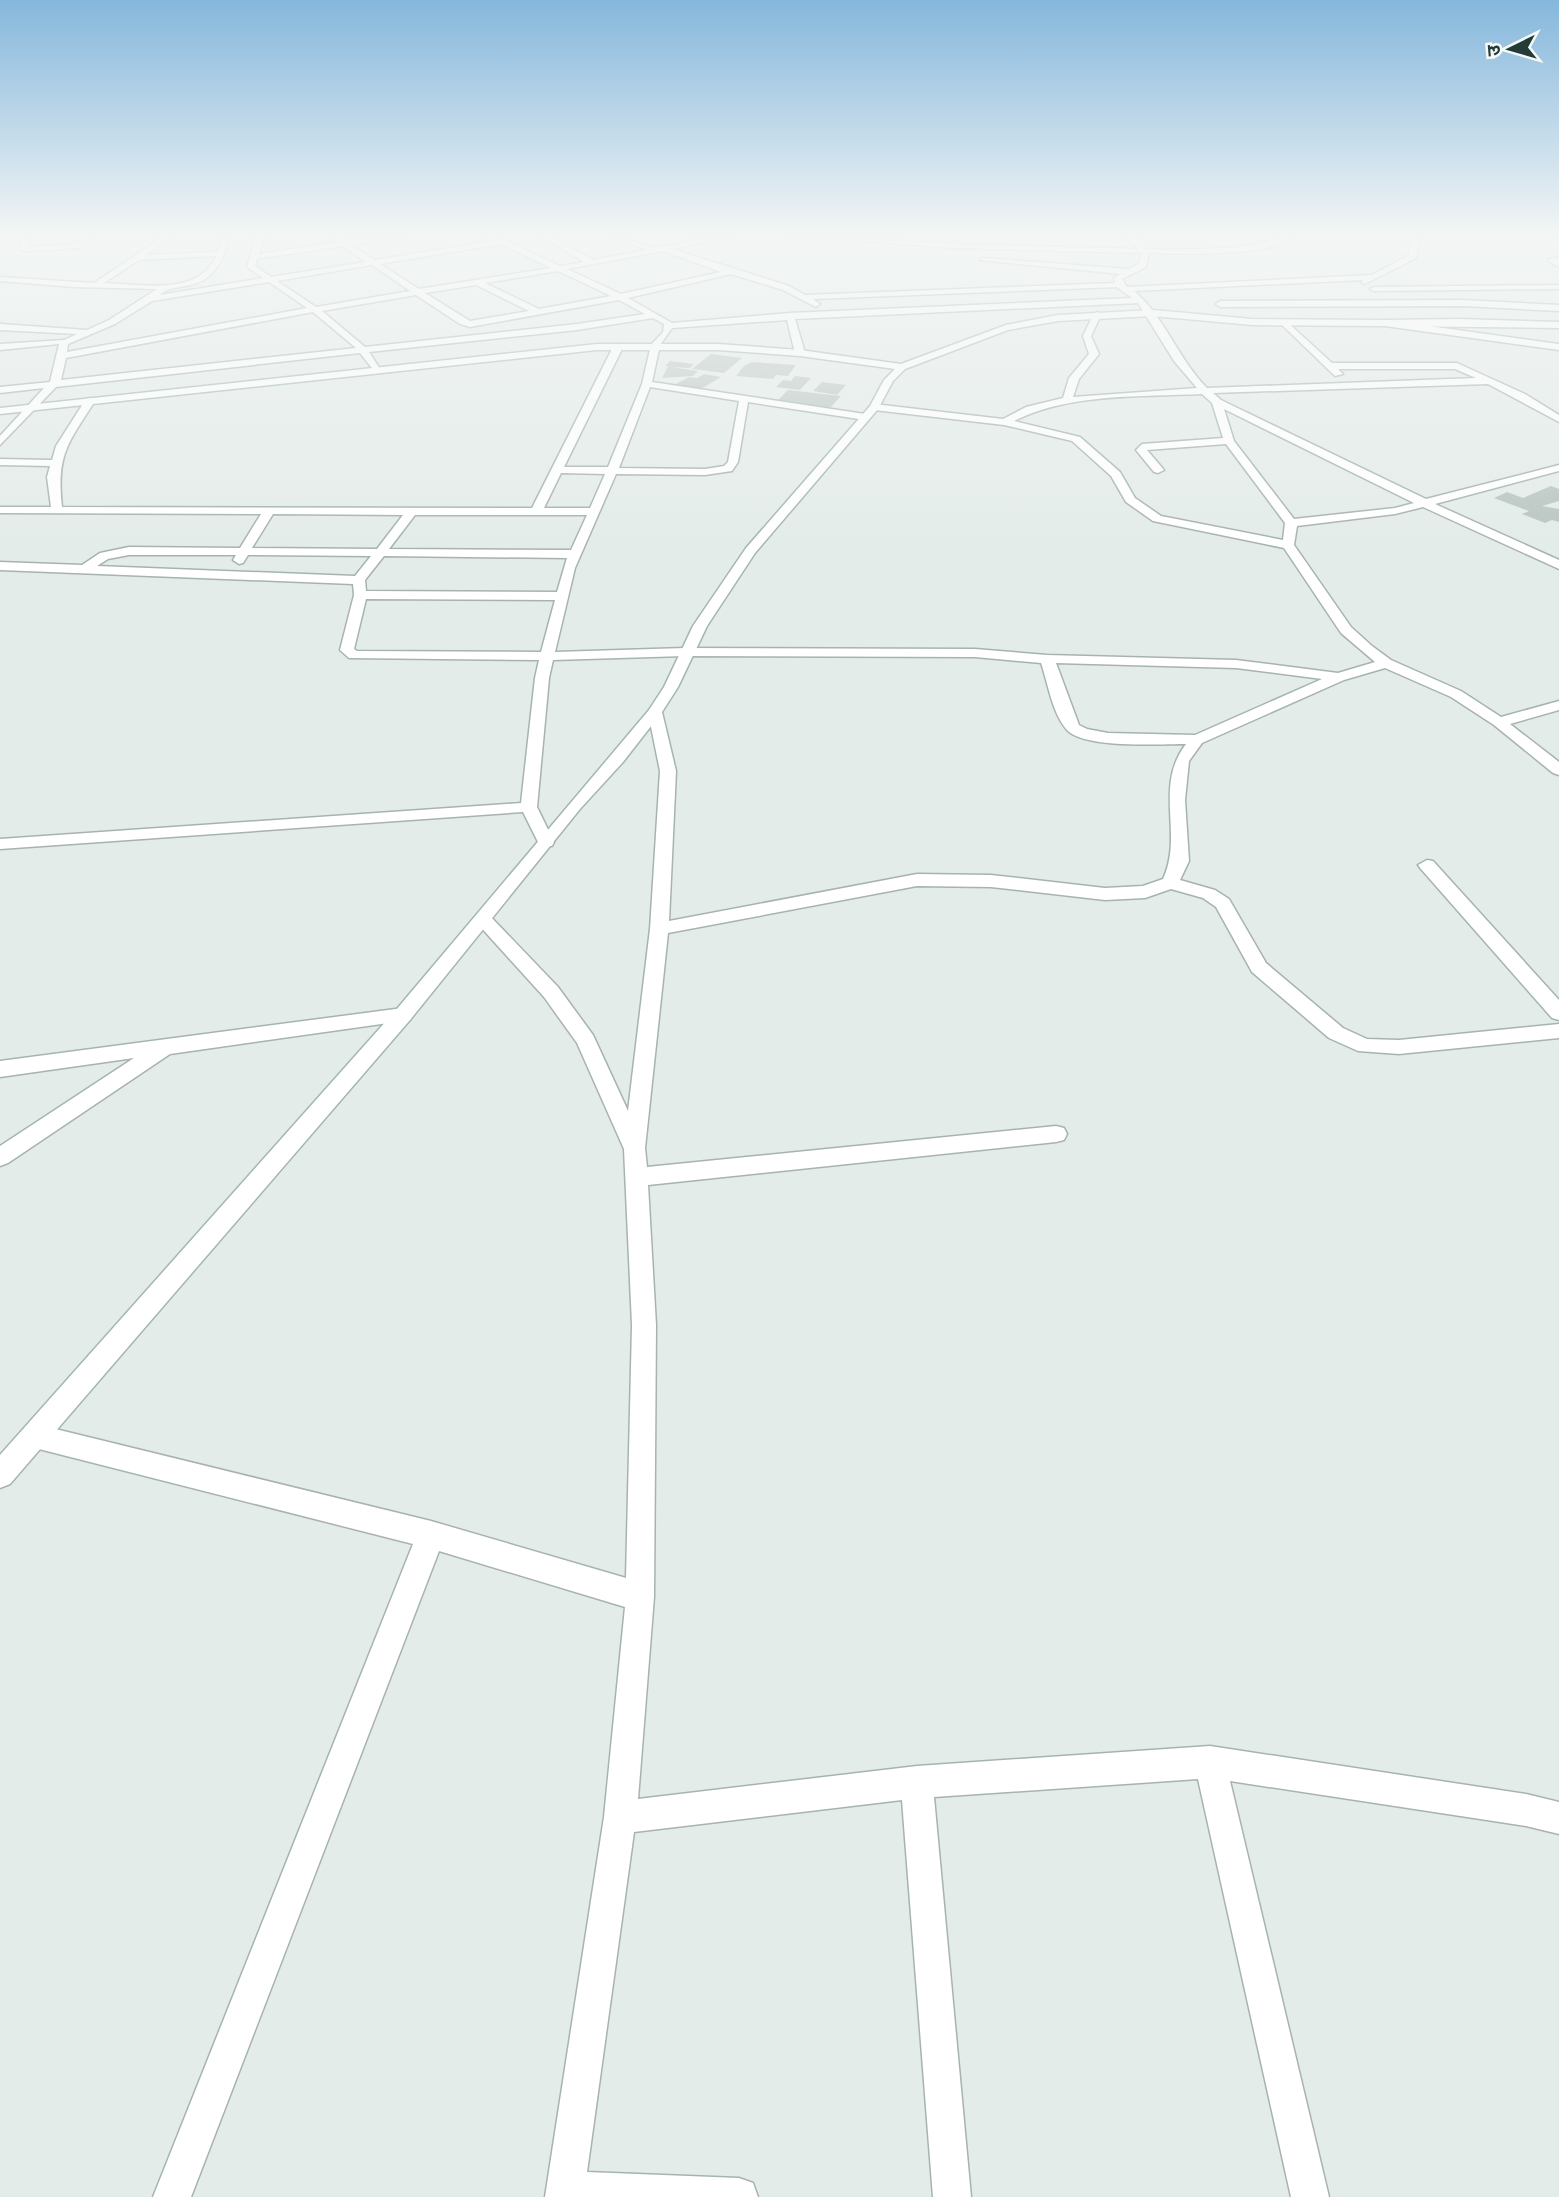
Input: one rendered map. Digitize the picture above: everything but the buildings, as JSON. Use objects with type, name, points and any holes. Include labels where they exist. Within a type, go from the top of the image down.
[{"type":"street","points":[[0,346],[76,338]]},
{"type":"street","points":[[60,356],[157,338]]},
{"type":"street","points":[[347,338],[363,350],[375,369]]},
{"type":"street","points":[[0,390],[478,338]]},
{"type":"street","points":[[555,338],[565,349]]},
{"type":"street","points":[[546,842],[529,807],[542,678],[575,554],[647,384],[656,345],[661,338]]},
{"type":"street","points":[[796,338],[800,353]]},
{"type":"street","points":[[0,1475],[404,1015],[655,712],[671,687],[685,652],[719,594],[750,551],[869,412],[889,380],[902,366],[980,338]]},
{"type":"street","points":[[1067,400],[1074,378],[1094,354],[1088,338]]},
{"type":"street","points":[[1166,338],[1179,361],[1202,390],[1217,402],[1426,504],[1559,565]]},
{"type":"street","points":[[1300,338],[1348,382]]},
{"type":"street","points":[[1490,338],[1559,347]]},
{"type":"street","points":[[0,442],[54,384],[64,343],[69,340]]},
{"type":"street","points":[[0,411],[565,349],[656,345],[800,353],[902,366]]},
{"type":"street","points":[[536,512],[618,347]]},
{"type":"street","points":[[1329,366],[1446,365],[1466,369],[1522,396],[1559,419]]},
{"type":"street","points":[[1004,422],[1030,409],[1067,400],[1348,382],[1488,381]]},
{"type":"street","points":[[647,384],[744,399],[1004,422],[1076,439],[1116,474],[1130,500],[1157,519],[1288,545]]},
{"type":"street","points":[[556,470],[705,472],[728,469],[733,462],[744,399]]},
{"type":"street","points":[[57,511],[53,477],[61,446],[90,401]]},
{"type":"street","points":[[1217,402],[1228,441],[1291,523],[1288,545],[1346,630],[1385,663],[1456,694],[1499,722],[1559,770]]},
{"type":"street","points":[[1158,470],[1141,450],[1142,447],[1228,441]]},
{"type":"street","points":[[0,462],[56,463]]},
{"type":"street","points":[[1291,523],[1395,511],[1559,468]]},
{"type":"street","points":[[0,510],[594,512]]},
{"type":"street","points":[[413,510],[359,580],[360,595],[347,650],[354,655],[975,653],[1047,659],[1236,664],[1339,677]]},
{"type":"street","points":[[227,576],[269,511]]},
{"type":"street","points":[[86,568],[104,556],[118,552],[575,554]]},
{"type":"street","points":[[0,566],[359,580]]},
{"type":"street","points":[[360,595],[562,596]]},
{"type":"street","points":[[1047,659],[1067,719],[1072,727],[1083,733],[1197,740],[1339,677],[1385,663]]},
{"type":"street","points":[[1499,722],[1559,705]]},
{"type":"street","points":[[655,712],[668,771],[659,929],[636,1163],[644,1325],[640,1597],[620,1817],[564,2193],[739,2197]]},
{"type":"street","points":[[1170,883],[1180,861],[1177,800],[1181,761],[1197,740]]},
{"type":"street","points":[[0,845],[529,807]]},
{"type":"street","points":[[1427,864],[1559,1013]]},
{"type":"street","points":[[659,929],[917,880],[991,881],[1105,894],[1145,892],[1170,883],[1209,894],[1223,903],[1259,967],[1336,1033],[1366,1045],[1399,1047],[1559,1031]]},
{"type":"street","points":[[483,919],[551,992],[586,1040],[636,1163]]},
{"type":"street","points":[[0,1069],[404,1015]]},
{"type":"street","points":[[0,1157],[168,1046]]},
{"type":"street","points":[[636,1163],[1056,1134]]},
{"type":"street","points":[[35,1436],[431,1535],[640,1597]]},
{"type":"street","points":[[172,2197],[431,1535]]},
{"type":"street","points":[[620,1817],[917,1782],[1210,1762],[1527,1810],[1559,1818]]},
{"type":"street","points":[[1210,1762],[1310,2197]]},
{"type":"street","points":[[917,1782],[952,2197]]}]
